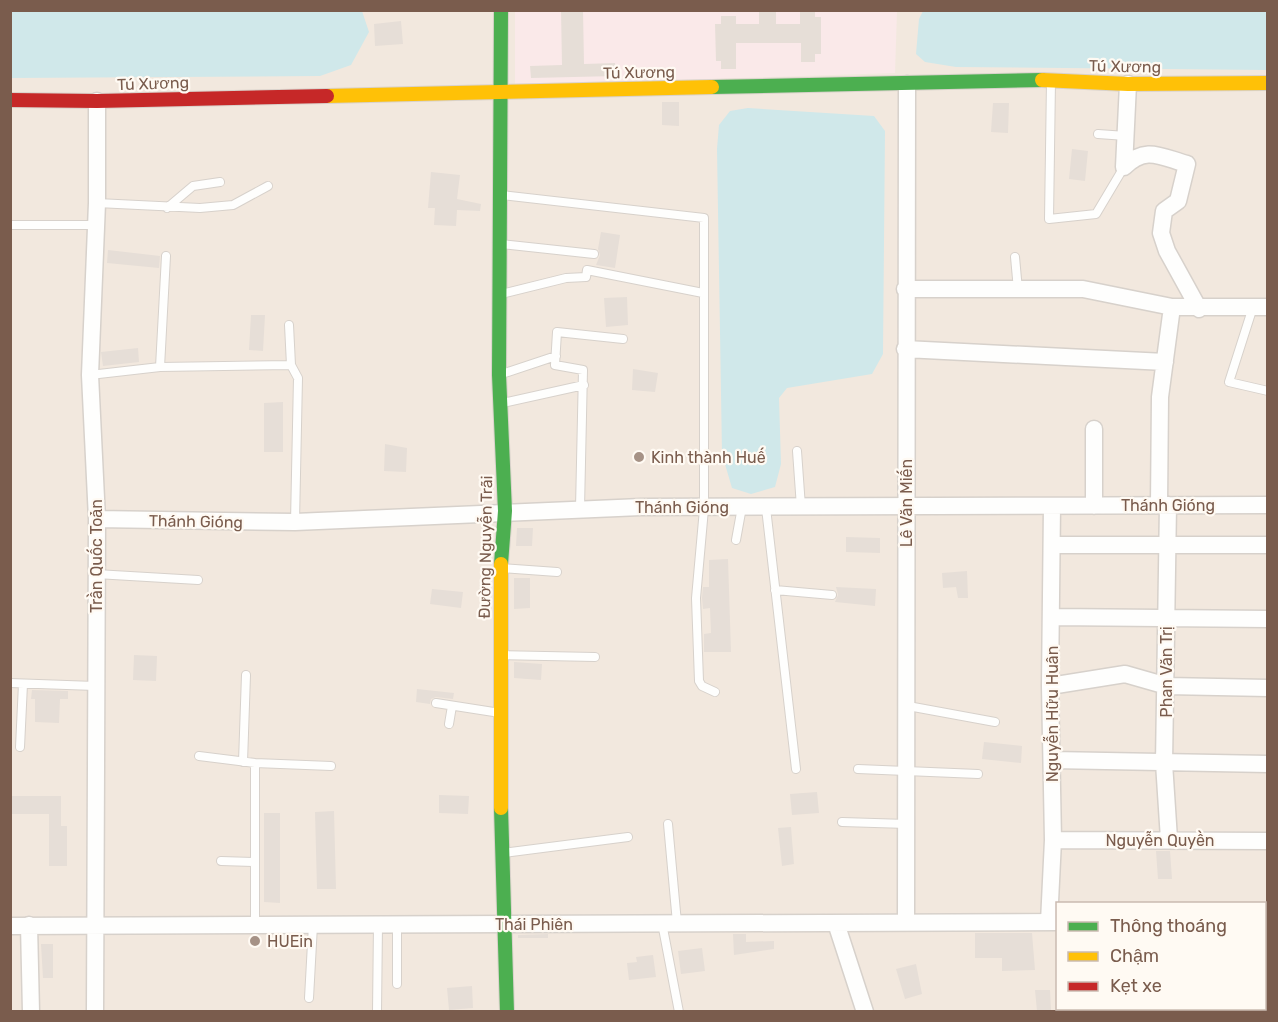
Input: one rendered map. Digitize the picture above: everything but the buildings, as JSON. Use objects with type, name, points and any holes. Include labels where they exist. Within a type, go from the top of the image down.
[{"type":"street","name":"Đường Nguyễn Trãi","points":[[501,10],[498,195],[499,404],[505,511],[501,568],[501,853],[507,1011]]},
{"type":"street","name":"Tú Xương","points":[[10,100],[97,101],[500,90],[1051,80],[1128,84],[1268,83]]},
{"type":"street","name":"Lê Văn Miến","points":[[906,922],[908,770],[905,348],[907,84]]},
{"type":"street","points":[[1124,167],[1128,84]]},
{"type":"street","name":"Trần Quốc Toản","points":[[95,1011],[97,519],[90,375],[97,203],[97,101]]},
{"type":"street","points":[[1124,167],[1135,156],[1147,153],[1187,164],[1178,201],[1164,211],[1161,233],[1167,251],[1199,309]]},
{"type":"street","points":[[905,289],[1083,289],[1172,307],[1199,309],[1260,307]]},
{"type":"street","name":"Phan Văn Trị","points":[[1169,839],[1164,763],[1167,686],[1167,544],[1160,398],[1172,307]]},
{"type":"street","points":[[905,348],[1166,362]]},
{"type":"street","points":[[1094,429],[1095,506]]},
{"type":"street","name":"Nguyễn Hữu Huân","points":[[1052,506],[1053,617],[1050,686],[1053,922]]},
{"type":"street","name":"Thánh Gióng","points":[[97,519],[295,522],[580,508],[1268,506]]},
{"type":"street","points":[[1052,545],[1268,545]]},
{"type":"street","points":[[1053,617],[1268,619]]},
{"type":"street","points":[[1050,686],[1125,674],[1167,686],[1268,688]]},
{"type":"street","points":[[1052,760],[1268,764]]},
{"type":"street","name":"Nguyễn Quyền","points":[[1053,840],[1268,841]]},
{"type":"street","name":"Thái Phiên","points":[[10,926],[1053,922]]},
{"type":"street","points":[[836,923],[865,1011]]},
{"type":"street","points":[[29,926],[31,1011]]},
{"type":"lane","points":[[1051,80],[1049,219],[1096,214],[1124,167]]},
{"type":"lane","points":[[1098,134],[1127,136]]},
{"type":"lane","points":[[167,208],[193,186],[220,182]]},
{"type":"lane","points":[[97,203],[167,208],[233,205],[268,186]]},
{"type":"lane","points":[[498,195],[704,218],[704,508],[696,598],[699,681],[702,686],[715,692]]},
{"type":"lane","points":[[10,225],[95,225]]},
{"type":"lane","points":[[500,244],[594,254]]},
{"type":"lane","points":[[160,367],[166,256]]},
{"type":"lane","points":[[1015,257],[1018,290]]},
{"type":"lane","points":[[500,294],[566,278],[586,277],[587,270],[703,292]]},
{"type":"lane","points":[[1260,307],[1229,382],[1268,391]]},
{"type":"lane","points":[[289,325],[291,365],[298,378],[295,522]]},
{"type":"lane","points":[[580,508],[583,370],[555,365],[557,332],[623,339]]},
{"type":"lane","points":[[499,375],[556,356]]},
{"type":"lane","points":[[90,375],[160,367],[291,365]]},
{"type":"lane","points":[[499,404],[584,385]]},
{"type":"lane","points":[[798,451],[801,507]]},
{"type":"lane","points":[[736,540],[742,507]]},
{"type":"lane","points":[[766,508],[796,769]]},
{"type":"lane","points":[[501,568],[557,572]]},
{"type":"lane","points":[[96,574],[198,580]]},
{"type":"lane","points":[[775,590],[832,595]]},
{"type":"lane","points":[[500,655],[595,657]]},
{"type":"lane","points":[[243,762],[246,675]]},
{"type":"lane","points":[[10,683],[95,686]]},
{"type":"lane","points":[[20,747],[23,684]]},
{"type":"lane","points":[[436,703],[501,714]]},
{"type":"lane","points":[[449,724],[452,706]]},
{"type":"lane","points":[[908,706],[995,722]]},
{"type":"lane","points":[[199,756],[255,763],[331,766]]},
{"type":"lane","points":[[255,763],[255,925]]},
{"type":"lane","points":[[858,769],[978,774]]},
{"type":"lane","points":[[842,822],[907,824]]},
{"type":"lane","points":[[668,824],[670,923],[679,1011]]},
{"type":"lane","points":[[501,853],[628,837]]},
{"type":"lane","points":[[221,861],[254,862]]},
{"type":"lane","points":[[377,1011],[378,924]]},
{"type":"lane","points":[[397,924],[397,984]]},
{"type":"lane","points":[[309,998],[313,925]]},
{"type":"shaded area","name":"Kinh thành Huế","points":[[10,11],[1267,11],[1267,1011],[11,1011]]},
{"type":"shaded area","points":[[515,11],[897,11],[895,73],[515,85]]},
{"type":"water","points":[[11,10],[362,11],[369,32],[351,65],[320,76],[11,78]]},
{"type":"water","points":[[923,11],[1267,11],[1267,70],[956,67],[925,62],[916,54],[919,19]]},
{"type":"water","points":[[748,108],[874,116],[885,131],[883,354],[872,374],[787,388],[779,398],[781,464],[775,487],[751,494],[732,488],[722,454],[717,149],[719,125],[730,111]]},
{"type":"traffic: fast","points":[[501,10],[499,375],[505,511],[501,564]]},
{"type":"traffic: fast","points":[[712,87],[1042,80]]},
{"type":"traffic: fast","points":[[501,808],[507,1012]]},
{"type":"traffic: slow","points":[[1042,80],[1128,84],[1268,83]]},
{"type":"traffic: slow","points":[[327,96],[712,87]]},
{"type":"traffic: slow","points":[[501,564],[501,808]]},
{"type":"traffic: jam","points":[[10,100],[97,101],[327,96]]},
{"type":"place","name":"Kinh thành Huế","points":[[639,457]]},
{"type":"place","name":"HUEin","points":[[255,941]]}]
